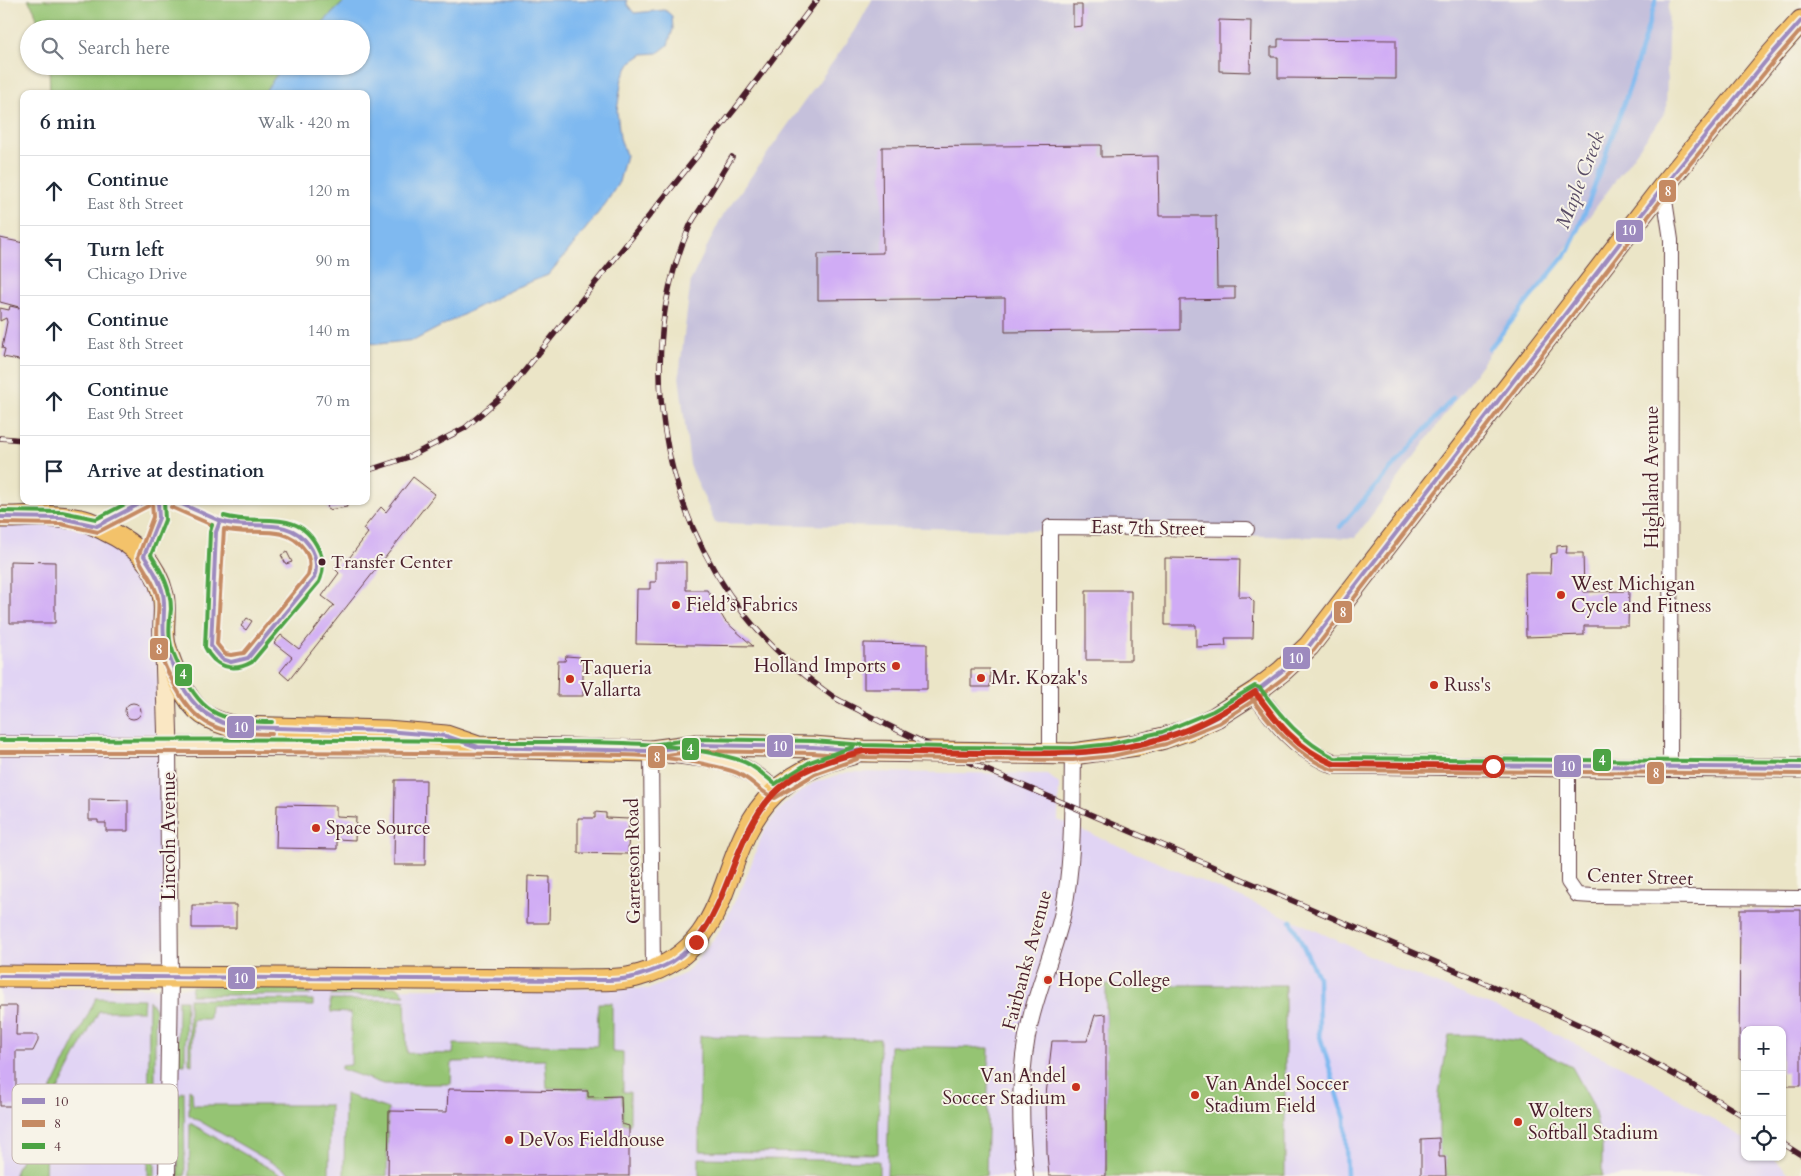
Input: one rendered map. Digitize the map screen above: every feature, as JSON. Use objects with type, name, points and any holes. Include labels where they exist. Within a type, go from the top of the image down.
[{"type":"main road","points":[[651,751],[696,745],[813,747],[864,751],[1073,754],[1111,750],[1164,738],[1193,728],[1216,717],[1255,692],[1282,671],[1308,646],[1663,187],[1801,21]]},
{"type":"main road","name":"Lincoln Avenue","points":[[0,516],[58,517],[82,520],[124,539],[144,556],[154,572],[164,597],[168,747]]},
{"type":"main road","points":[[164,644],[176,675],[187,696],[202,713],[220,724],[235,727],[386,731],[446,736],[478,748]]},
{"type":"main road","points":[[1255,692],[1274,718],[1300,745],[1316,756],[1334,764],[1568,768],[1801,768]]},
{"type":"main road","points":[[0,746],[478,748],[651,751],[692,756],[738,765],[759,778],[775,792]]},
{"type":"main road","points":[[0,976],[584,980],[639,976],[672,962],[687,951],[704,931],[722,897],[749,827],[775,792],[789,780],[806,770],[864,751]]},
{"type":"street","name":"Highland Avenue","points":[[1663,187],[1671,240],[1670,768]]},
{"type":"street","name":"East 7th Street","points":[[1050,754],[1050,527],[1247,529]]},
{"type":"street","name":"Lincoln Avenue","points":[[168,747],[170,978],[168,1084]]},
{"type":"street","name":"Garretson Road","points":[[651,751],[653,970]]},
{"type":"street","name":"Fairbanks Avenue","points":[[1024,1176],[1023,1067],[1031,1018],[1062,914],[1067,885],[1071,851],[1073,754]]},
{"type":"street","name":"Center Street","points":[[1568,768],[1568,882],[1577,894],[1593,896],[1801,898]]},
{"type":"shaded area","points":[[872,0],[1669,0],[1666,111],[1355,538],[715,523],[690,465],[679,375],[691,280],[720,220],[855,31]]},
{"type":"shaded area","points":[[0,517],[82,520],[154,572],[170,978],[0,976]]},
{"type":"shaded area","name":"Hope College","points":[[848,772],[1047,774],[1059,784],[1058,820],[1300,923],[1398,969],[1516,1015],[1641,1076],[1741,1137],[1741,1161],[1776,1161],[1792,1176],[0,1176],[0,987],[649,989],[686,973],[719,932],[744,883],[764,830],[784,804],[813,783]]},
{"type":"green space","points":[[28,0],[346,0],[325,20],[37,20],[34,9]]},
{"type":"green space","points":[[49,75],[277,75],[266,90],[50,90]]},
{"type":"green space","name":"Van Andel Soccer Stadium Field","points":[[1106,985],[1285,985],[1285,1176],[1106,1176]]},
{"type":"green space","points":[[192,986],[300,987],[311,995],[191,995]]},
{"type":"green space","points":[[340,987],[398,987],[405,995],[330,996]]},
{"type":"green space","points":[[96,998],[144,999],[143,1011],[99,1011],[61,1084],[54,1084]]},
{"type":"green space","points":[[189,999],[313,1000],[313,1006],[210,1005],[209,1019],[192,1019],[192,1065],[189,1064]]},
{"type":"green space","points":[[149,1000],[155,1009],[155,1084],[149,1084]]},
{"type":"green space","points":[[178,1000],[186,1000],[185,1065],[177,1064]]},
{"type":"green space","points":[[330,1000],[405,1000],[407,1053],[453,1054],[454,1044],[597,1046],[598,1003],[612,1003],[612,1052],[623,1053],[623,1092],[630,1092],[630,1125],[623,1123],[622,1096],[589,1096],[589,1089],[547,1088],[545,1060],[452,1062],[451,1084],[383,1084],[341,1069],[341,1066],[351,1065],[351,1013],[331,1012]]},
{"type":"green space","name":"Wolters Softball Stadium","points":[[1449,1035],[1474,1035],[1520,1041],[1572,1067],[1593,1105],[1602,1144],[1602,1176],[1446,1176],[1445,1157],[1439,1157],[1439,1093]]},
{"type":"green space","points":[[700,1036],[880,1039],[878,1154],[699,1151]]},
{"type":"green space","points":[[890,1046],[989,1048],[986,1176],[887,1176]]},
{"type":"green space","points":[[189,1089],[192,1091],[193,1105],[330,1105],[329,1176],[295,1176],[189,1115]]},
{"type":"green space","points":[[184,1091],[185,1176],[178,1176],[178,1095]]},
{"type":"green space","points":[[345,1094],[388,1109],[387,1176],[344,1176]]},
{"type":"green space","points":[[190,1123],[283,1176],[189,1176]]},
{"type":"green space","points":[[699,1158],[879,1161],[879,1176],[699,1176]]},
{"type":"green space","points":[[19,1164],[45,1164],[45,1176],[14,1176]]},
{"type":"green space","points":[[148,1164],[155,1164],[155,1176],[148,1176]]},
{"type":"water","points":[[346,0],[627,0],[627,4],[634,13],[665,10],[672,16],[673,29],[668,45],[658,53],[643,54],[631,62],[622,78],[617,111],[620,138],[626,155],[619,182],[606,203],[548,275],[517,287],[415,340],[379,344],[370,343],[370,90],[266,90],[277,75],[370,75],[370,20],[325,20]]},
{"type":"building","points":[[1073,5],[1082,5],[1082,26],[1073,27]]},
{"type":"building","points":[[1219,20],[1251,21],[1250,72],[1219,71]]},
{"type":"building","points":[[1278,39],[1396,40],[1396,79],[1278,78],[1278,57],[1271,57],[1271,47],[1278,47]]},
{"type":"building","points":[[1101,145],[1101,157],[1158,156],[1159,216],[1216,216],[1217,287],[1235,287],[1235,299],[1180,300],[1180,330],[1005,332],[1005,298],[818,300],[818,254],[883,253],[882,147]]},
{"type":"building","points":[[0,238],[20,242],[20,360],[3,357],[5,349],[2,348],[7,322],[6,318],[0,321],[0,308],[9,310],[10,306],[19,307],[0,302]]},
{"type":"building","points":[[413,477],[435,494],[289,680],[280,672],[292,657],[274,643],[281,635],[299,649],[334,605],[322,596],[339,573],[334,568],[343,557],[347,561],[368,533],[363,529],[381,507],[386,512]]},
{"type":"building","points":[[327,505],[347,505],[347,507],[328,510]]},
{"type":"building","points":[[1567,545],[1566,553],[1583,553],[1584,592],[1629,591],[1628,626],[1584,626],[1584,635],[1526,637],[1525,573],[1550,573],[1551,554],[1557,553],[1557,546]]},
{"type":"building","points":[[287,552],[292,562],[286,564],[281,555]]},
{"type":"building","points":[[1165,558],[1240,559],[1239,597],[1249,597],[1254,602],[1253,638],[1225,638],[1226,646],[1196,647],[1196,625],[1165,625]]},
{"type":"building","points":[[10,561],[55,562],[55,623],[10,623]]},
{"type":"building","name":"Field’s Fabrics","points":[[656,562],[686,562],[686,590],[707,590],[725,621],[753,646],[636,644],[637,589],[650,589],[650,582],[656,582]]},
{"type":"building","points":[[1086,590],[1131,590],[1131,660],[1086,660]]},
{"type":"building","points":[[247,618],[252,621],[246,630],[241,626]]},
{"type":"building","name":"Holland Imports","points":[[864,643],[927,644],[927,689],[864,689]]},
{"type":"building","name":"Taqueria Vallarta","points":[[566,656],[580,657],[580,661],[583,662],[583,696],[557,696],[558,661],[565,661]]},
{"type":"building","name":"Mr. Kozak's","points":[[971,669],[990,669],[990,687],[971,687]]},
{"type":"building","points":[[133,703],[141,711],[133,719],[125,711]]},
{"type":"building","points":[[395,780],[426,780],[425,865],[394,865]]},
{"type":"building","points":[[89,799],[128,800],[128,831],[106,831],[106,823],[98,823],[98,820],[89,820]]},
{"type":"building","name":"Space Source","points":[[277,805],[336,806],[336,816],[356,817],[355,840],[337,839],[337,849],[276,848]]},
{"type":"building","points":[[595,812],[606,813],[606,818],[629,819],[628,854],[578,853],[578,818],[595,818]]},
{"type":"building","points":[[528,876],[550,877],[549,923],[527,923]]},
{"type":"building","points":[[192,905],[236,905],[236,928],[192,928]]},
{"type":"building","points":[[1740,910],[1801,910],[1801,1086],[1787,1086],[1786,1026],[1741,1026],[1741,1060],[1739,1059]]},
{"type":"building","points":[[0,1006],[17,1006],[16,1035],[38,1035],[38,1041],[33,1051],[16,1051],[16,1084],[12,1084],[12,1106],[0,1106]]},
{"type":"building","name":"Van Andel Soccer Stadium","points":[[1106,1014],[1106,1176],[1049,1176],[1046,1095],[1052,1041],[1087,1041],[1095,1015]]},
{"type":"building","name":"DeVos Fieldhouse","points":[[448,1089],[588,1091],[588,1097],[621,1096],[622,1124],[629,1126],[629,1176],[388,1176],[389,1111],[447,1112]]},
{"type":"building","points":[[1439,1138],[1439,1157],[1445,1157],[1446,1176],[1421,1176],[1421,1139]]},
{"type":"waterway","name":"Maple Creek","points":[[1489,349],[1569,250],[1587,207],[1630,86],[1656,0]]},
{"type":"waterway","name":"Maple Creek","points":[[1340,527],[1453,398]]},
{"type":"waterway","name":"Maple Creek","points":[[1291,921],[1318,977],[1319,1033],[1345,1119],[1347,1176]]},
{"type":"railway","points":[[370,470],[409,457],[465,428],[510,389],[735,109],[817,0]]},
{"type":"railway","points":[[732,157],[690,225],[672,276],[663,326],[660,377],[664,428],[675,478],[692,526],[715,572],[744,614],[775,649],[810,680],[835,698],[904,733],[1534,1004],[1616,1042],[1743,1116]]},
{"type":"railway","points":[[0,438],[20,440]]},
{"type":"railway","points":[[1786,1146],[1801,1155]]},
{"type":"transit line","name":"10","points":[[158,505],[159,518],[144,556],[162,589],[164,631],[168,653],[179,680],[190,699],[204,713],[235,727],[386,731],[446,736],[478,747],[651,751],[696,745],[813,747],[864,751],[1073,754],[1137,745],[1193,728],[1216,717],[1255,692],[1282,671],[1309,646],[1663,187],[1801,21]]},
{"type":"transit line","name":"8","points":[[652,757],[696,751],[813,753],[864,757],[947,759],[1073,760],[1112,756],[1166,744],[1219,723],[1259,697],[1286,676],[1314,650],[1668,191],[1801,30]]},
{"type":"transit line","name":"4","points":[[0,511],[62,512],[96,519],[123,505]]},
{"type":"transit line","name":"10","points":[[0,517],[61,518],[97,526],[137,505]]},
{"type":"transit line","name":"8","points":[[152,505],[153,517],[138,557],[157,592],[158,644],[170,676],[190,709],[200,719],[224,730],[272,734]]},
{"type":"transit line","name":"4","points":[[164,505],[165,520],[151,555],[168,588],[171,602],[169,636],[174,656],[190,687],[207,708],[228,718],[272,722]]},
{"type":"transit line","name":"10","points":[[184,505],[220,521]]},
{"type":"transit line","name":"8","points":[[0,523],[61,524],[98,532],[148,506]]},
{"type":"transit line","name":"8","points":[[171,507],[212,525]]},
{"type":"transit line","name":"4","points":[[212,525],[210,532],[205,647],[213,659],[219,663],[225,666],[238,667],[252,662],[319,582],[322,574],[322,561],[320,552],[310,535],[300,527],[289,522],[277,520],[237,519],[224,516]]},
{"type":"transit line","name":"10","points":[[220,521],[232,524],[279,527],[290,530],[309,545],[315,557],[316,565],[314,578],[248,658],[231,662],[222,659],[211,646],[216,532],[220,521]]},
{"type":"transit line","name":"8","points":[[224,529],[277,533],[287,536],[304,549],[310,564],[308,575],[244,653],[231,655],[225,654],[217,644],[224,529]]},
{"type":"transit line","name":"4","points":[[650,745],[696,739],[813,741],[864,745],[947,747],[1073,748],[1110,744],[1162,732],[1213,711],[1255,686],[1260,688],[1293,728],[1323,752],[1335,758],[1801,762]]},
{"type":"transit line","name":"8","points":[[1250,696],[1267,719],[1297,749],[1333,770],[1801,774]]},
{"type":"transit line","name":"4","points":[[0,740],[369,740],[645,744],[676,747],[736,759],[752,766],[775,784],[810,762],[853,747]]},
{"type":"transit line","name":"8","points":[[0,752],[370,752],[644,756],[674,759],[732,771],[775,798],[815,774],[857,759]]},
{"type":"transit line","name":"10","points":[[0,976],[604,980],[631,977],[652,971],[672,962],[692,946],[707,926],[718,904],[747,833],[760,811],[776,792],[793,778],[812,768],[854,754]]},
{"type":"transit line","name":"10","points":[[1334,764],[1801,768]]},
{"type":"place","name":"Transfer Center","points":[[322,562]]},
{"type":"place","name":"West Michigan Cycle and Fitness","points":[[1561,595]]},
{"type":"place","name":"Field’s Fabrics","points":[[676,605]]},
{"type":"place","name":"Holland Imports","points":[[896,666]]},
{"type":"place","name":"Mr. Kozak's","points":[[981,678]]},
{"type":"place","name":"Taqueria Vallarta","points":[[570,679]]},
{"type":"place","name":"Russ's","points":[[1434,685]]},
{"type":"place","name":"Space Source","points":[[316,828]]},
{"type":"place","name":"Hope College","points":[[1048,980]]},
{"type":"place","name":"Van Andel Soccer Stadium","points":[[1076,1087]]},
{"type":"place","name":"Van Andel Soccer Stadium Field","points":[[1195,1095]]},
{"type":"place","name":"Wolters Softball Stadium","points":[[1518,1122]]},
{"type":"place","name":"DeVos Fieldhouse","points":[[509,1140]]},
{"type":"route","points":[[696,942],[714,915],[749,827],[770,797],[789,780],[806,770],[864,751],[1073,754],[1111,750],[1164,738],[1193,728],[1216,717],[1255,692],[1274,718],[1300,745],[1316,756],[1334,764],[1493,766]]}]
